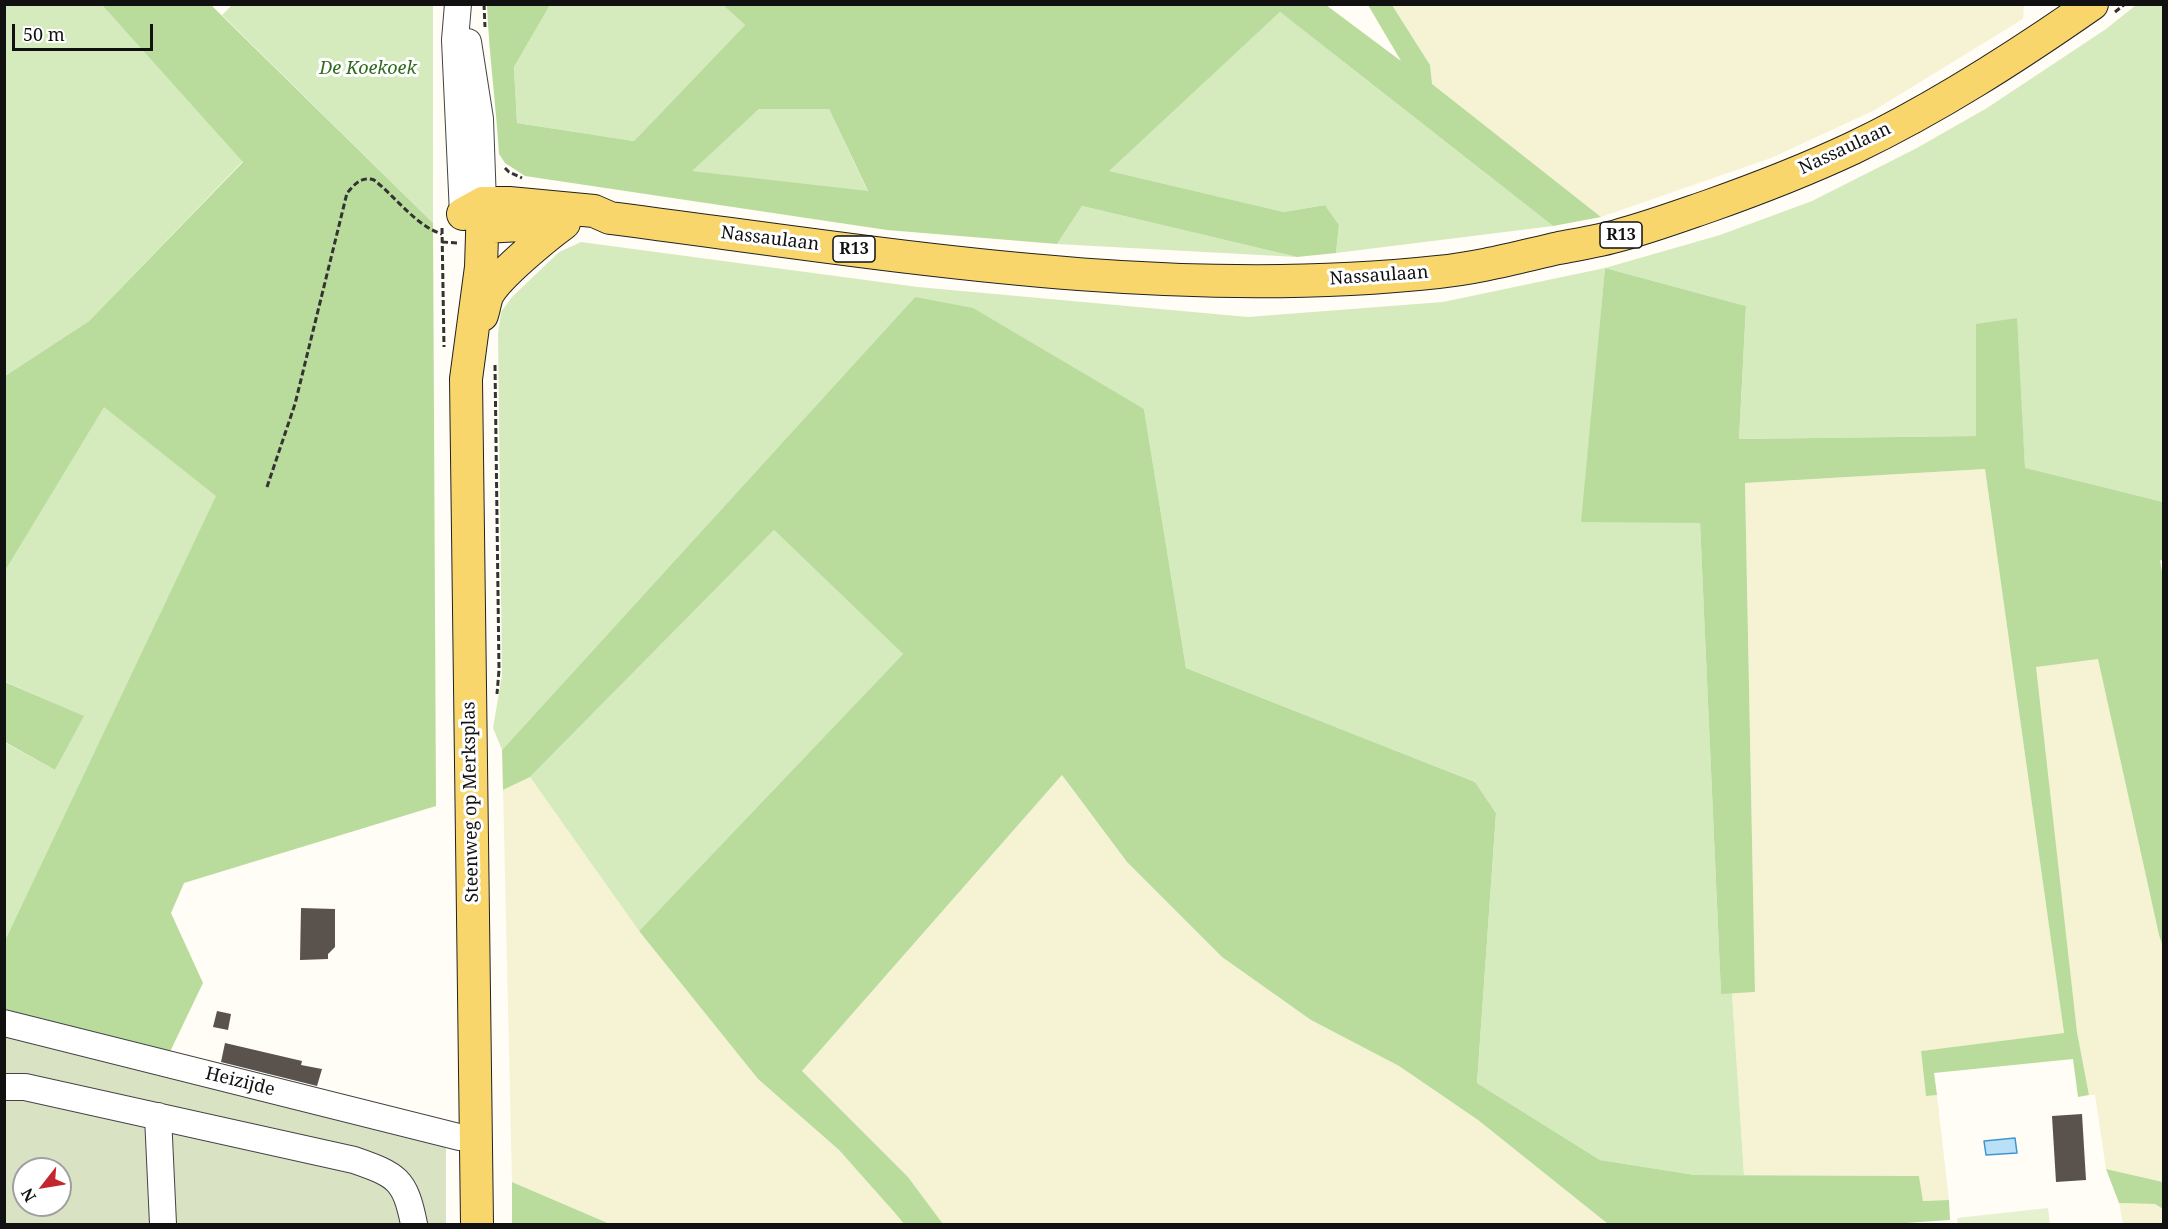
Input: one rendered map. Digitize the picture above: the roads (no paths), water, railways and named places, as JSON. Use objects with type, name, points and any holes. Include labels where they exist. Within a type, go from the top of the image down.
[{"type":"main road","name":"Nassaulaan","points":[[472,220],[564,223],[610,218],[910,257],[1098,275],[1266,282],[1441,272],[1500,262],[1620,236],[1737,196],[1852,148],[1956,93],[2046,36],[2100,11]]},
{"type":"main road","name":"Nassaulaan","points":[[472,220],[523,192],[594,211],[610,218]]},
{"type":"main road","points":[[466,393],[460,348],[472,220]]},
{"type":"main road","points":[[466,393],[478,357],[488,295],[503,277],[546,236],[564,223]]},
{"type":"main road","name":"Steenweg op Merksplas","points":[[466,393],[477,1224]]},
{"type":"street","points":[[458,9],[470,45],[480,119],[492,166],[502,188],[523,192]]},
{"type":"street","points":[[458,9],[455,40],[472,220]]},
{"type":"street","points":[[472,220],[492,166]]},
{"type":"street","name":"Heizijde","points":[[4,1023],[459,1137],[476,1138]]},
{"type":"street","points":[[4,1087],[25,1087],[354,1160],[380,1169],[402,1184],[410,1202],[414,1224]]},
{"type":"street","points":[[158,1116],[163,1224]]},
{"type":"water","points":[[2015,1138],[2017,1153],[1986,1155],[1984,1141]]},
{"type":"park label","name":"De Koekoek","points":[[368,69]]}]
